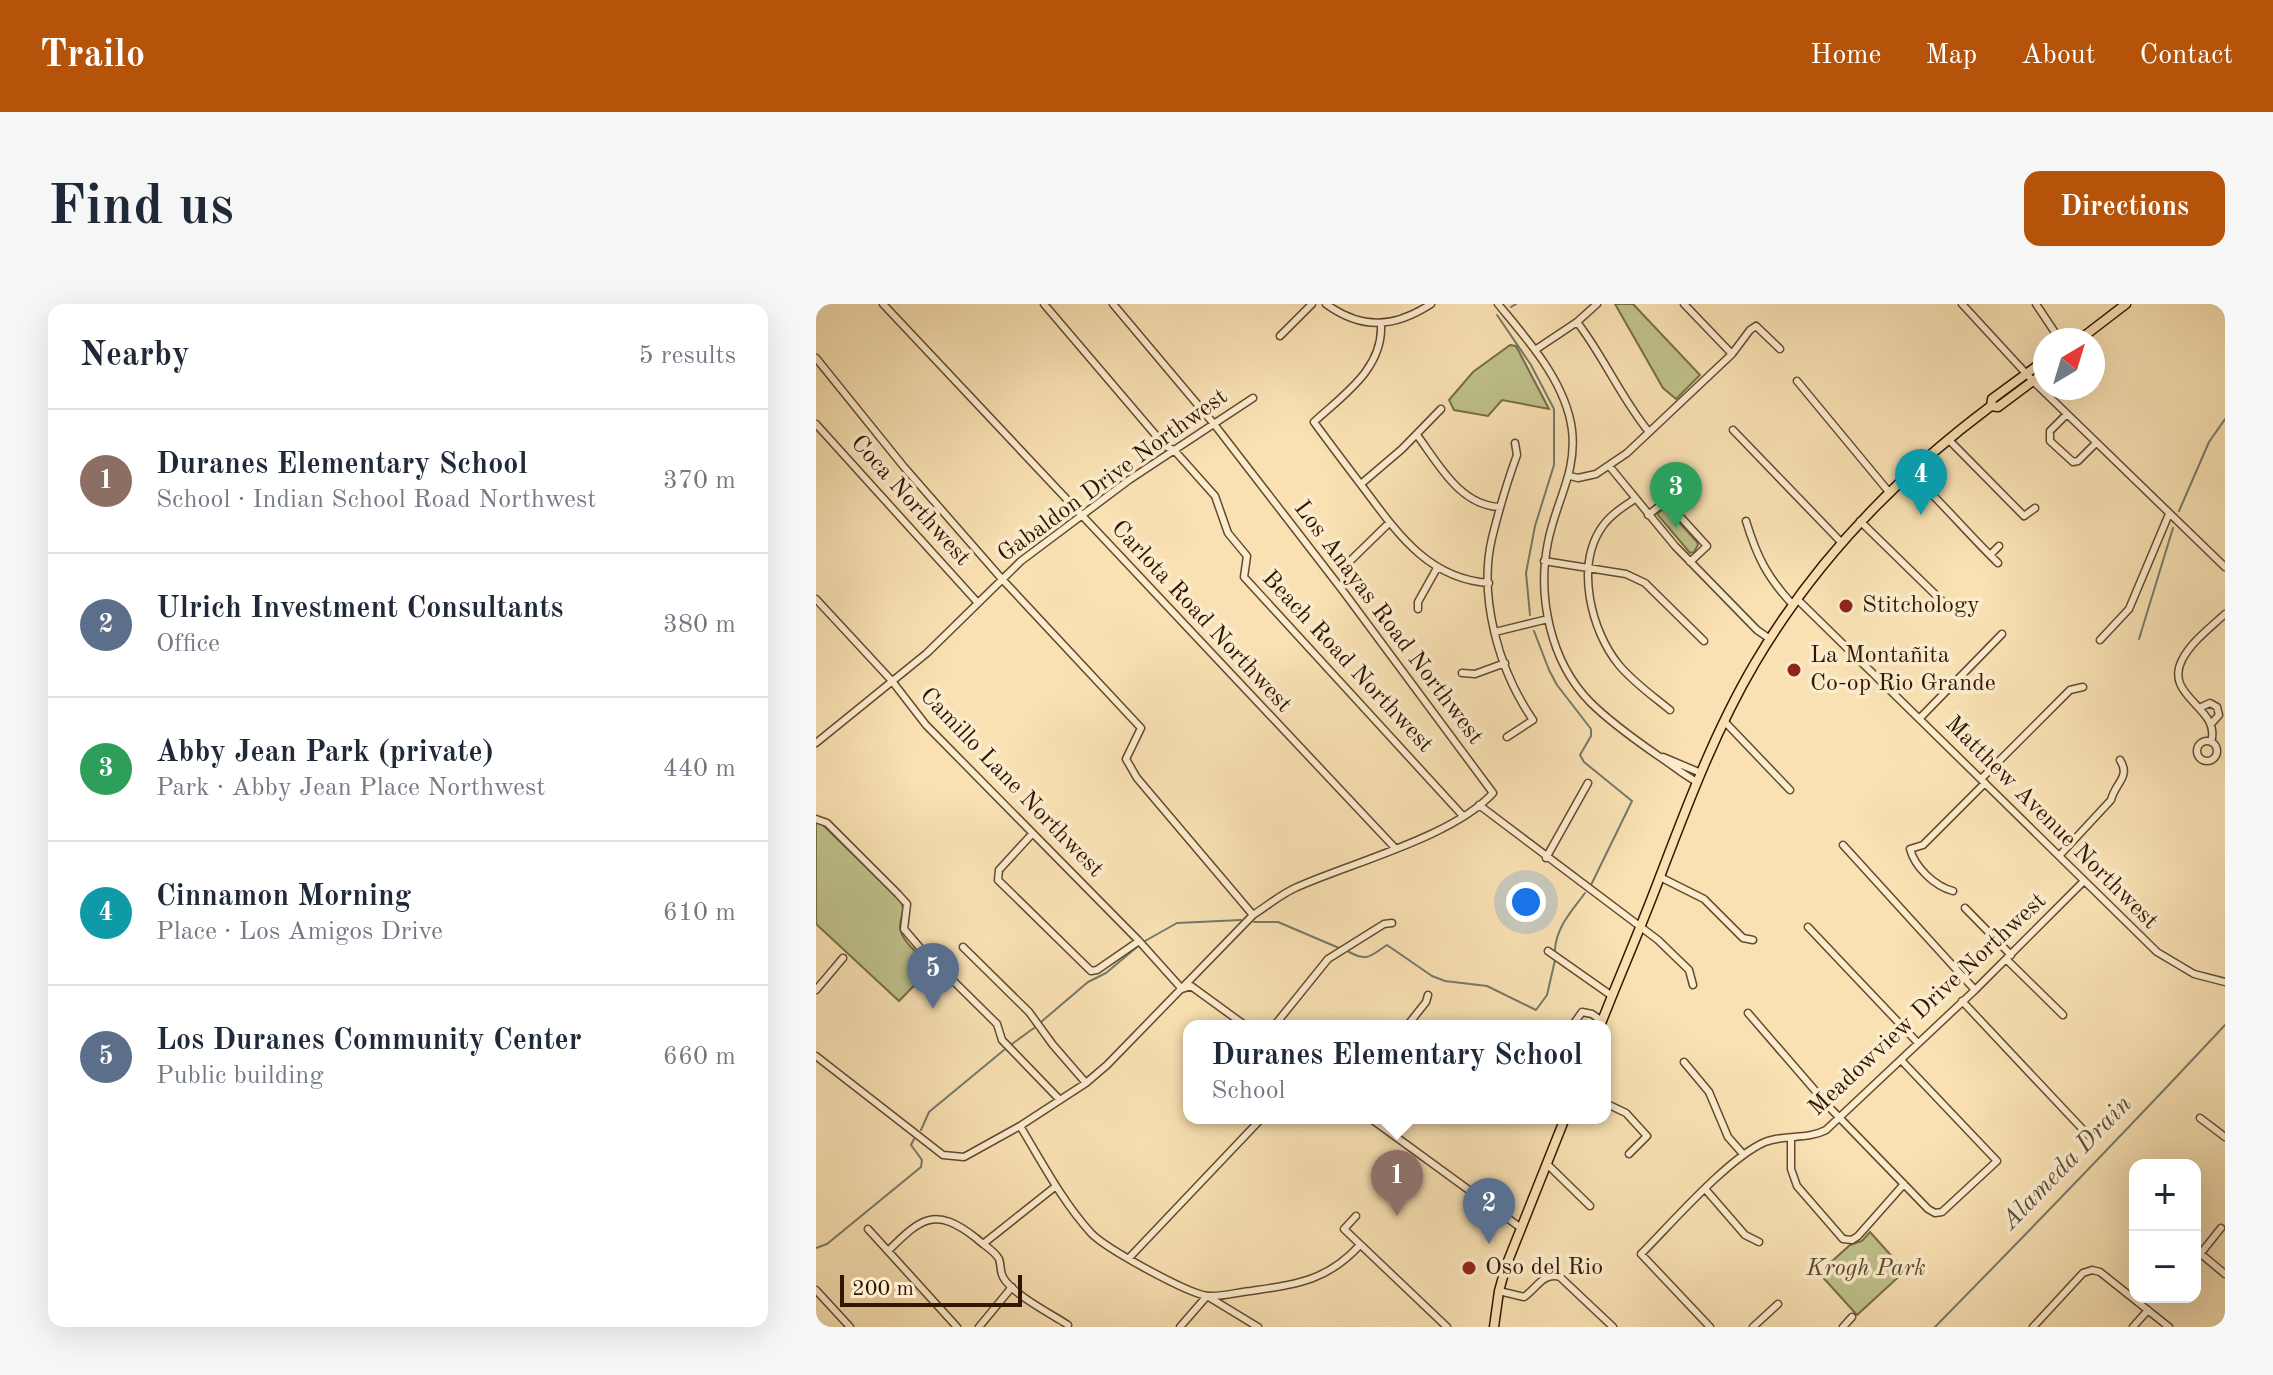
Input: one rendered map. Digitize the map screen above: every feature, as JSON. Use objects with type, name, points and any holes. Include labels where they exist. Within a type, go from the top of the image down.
[{"type":"main road","points":[[2095,328],[2126,304]]},
{"type":"main road","points":[[1602,1020],[1699,778],[1753,666],[1770,639],[1795,602],[1860,521],[1909,472],[1991,406],[1998,407],[2033,374]]},
{"type":"main road","points":[[1494,1327],[1499,1291],[1563,1124]]},
{"type":"street","name":"Carlota Road Northwest","points":[[883,304],[1395,848]]},
{"type":"street","name":"Beach Road Northwest","points":[[1044,304],[1165,446],[1174,450],[1219,503],[1228,533],[1247,556],[1244,577],[1463,816]]},
{"type":"street","name":"Los Anayas Road Northwest","points":[[1113,304],[1214,424],[1492,790],[1491,796],[1479,805]]},
{"type":"street","points":[[1280,336],[1312,304]]},
{"type":"street","points":[[1326,304],[1343,316],[1381,325],[1411,316],[1431,304]]},
{"type":"street","points":[[1498,304],[1535,350],[1568,413],[1573,450],[1570,476],[1551,527],[1544,561],[1548,619],[1558,650],[1584,695],[1673,769],[1699,778]]},
{"type":"street","points":[[1535,350],[1577,322],[1597,304]]},
{"type":"street","points":[[1684,304],[1732,354]]},
{"type":"street","points":[[1962,304],[2030,377],[2225,567]]},
{"type":"street","points":[[2036,304],[2052,328]]},
{"type":"street","points":[[1577,322],[1631,410],[1649,432]]},
{"type":"street","points":[[1381,325],[1378,356],[1370,368],[1314,422],[1389,523],[1416,553],[1437,568],[1463,579],[1489,583]]},
{"type":"street","points":[[1570,476],[1588,476],[1610,467],[1732,354],[1756,326],[1780,349]]},
{"type":"street","points":[[816,358],[904,467],[1001,578],[1141,728],[1126,759],[1137,778],[1253,915]]},
{"type":"street","points":[[1797,381],[1889,492]]},
{"type":"street","name":"Gabaldon Drive Northwest","points":[[818,738],[927,653],[1001,578],[1081,516],[1253,398]]},
{"type":"street","points":[[1361,484],[1417,435],[1441,409]]},
{"type":"street","points":[[2067,414],[2050,431],[2050,441],[2073,462],[2078,461],[2096,443]]},
{"type":"street","name":"Coca Northwest","points":[[816,424],[978,603]]},
{"type":"street","points":[[1733,430],[1841,542]]},
{"type":"street","points":[[1417,435],[1455,486],[1470,498],[1500,507]]},
{"type":"street","points":[[1948,439],[2024,516],[2035,508]]},
{"type":"street","points":[[1507,737],[1533,720],[1511,681],[1495,632],[1489,583],[1491,545],[1517,455],[1515,443]]},
{"type":"street","points":[[1610,467],[1690,562],[1770,639]]},
{"type":"street","points":[[1909,472],[1959,519],[1965,531],[1998,563]]},
{"type":"street","points":[[1635,499],[1601,527],[1589,567],[1590,592],[1601,637],[1618,664],[1670,710]]},
{"type":"street","points":[[1648,515],[1666,501],[1707,546],[1690,562]]},
{"type":"street","points":[[2100,640],[2129,609],[2169,514]]},
{"type":"street","name":"Matthew Avenue Northwest","points":[[1746,521],[1764,570],[1920,718],[2084,881],[2168,961],[2194,974],[2225,982]]},
{"type":"street","points":[[1860,521],[1944,603]]},
{"type":"street","points":[[1348,563],[1389,523]]},
{"type":"street","points":[[1990,555],[1999,546]]},
{"type":"street","points":[[1544,561],[1626,574],[1645,583],[1704,641]]},
{"type":"street","points":[[1418,609],[1418,602],[1437,568]]},
{"type":"street","name":"Camillo Lane Northwest","points":[[816,599],[892,681],[926,725],[1139,941],[1182,989]]},
{"type":"street","points":[[2211,742],[2211,724],[2181,689],[2179,667],[2186,653],[2225,614]]},
{"type":"street","points":[[1495,632],[1548,619]]},
{"type":"street","points":[[1920,718],[2002,634]]},
{"type":"street","points":[[1462,673],[1475,674],[1505,663]]},
{"type":"street","points":[[1953,891],[1941,888],[1913,860],[1910,849],[1923,845],[2070,690],[2083,687]]},
{"type":"street","points":[[2199,708],[2210,703],[2217,707],[2219,715],[2211,724]]},
{"type":"street","points":[[1725,722],[1790,790]]},
{"type":"street","points":[[2059,856],[2111,800],[2114,789],[2125,776],[2120,760]]},
{"type":"street","points":[[1546,858],[1588,783]]},
{"type":"street","points":[[816,1056],[943,1155],[964,1157],[1020,1126],[1086,1083],[1118,1056],[1253,915],[1294,889],[1427,835],[1479,805],[1683,962],[1693,985]]},
{"type":"street","points":[[816,819],[827,823],[907,904],[904,929],[997,1024],[1002,1040],[1060,1100]]},
{"type":"street","points":[[1032,834],[999,870],[998,880],[1039,921],[1091,971],[1139,941]]},
{"type":"street","points":[[1843,845],[1975,990]]},
{"type":"street","points":[[1660,877],[1694,892],[1743,938],[1753,940]]},
{"type":"street","name":"Meadowview Drive Northwest","points":[[1710,1327],[1641,1254],[1743,1154],[1767,1141],[1817,1135],[1840,1118],[2084,881]]},
{"type":"street","points":[[1965,908],[2063,1015]]},
{"type":"street","points":[[1279,1020],[1328,959],[1384,924],[1392,923]]},
{"type":"street","points":[[1808,927],[1918,1043]]},
{"type":"street","points":[[963,947],[1029,1012],[1086,1083]]},
{"type":"street","points":[[1548,951],[1612,996]]},
{"type":"street","points":[[816,990],[843,958]]},
{"type":"street","points":[[1182,989],[1191,986],[1238,1020]]},
{"type":"street","points":[[1412,1020],[1428,995]]},
{"type":"street","points":[[1962,1001],[2088,1135]]},
{"type":"street","points":[[1576,1020],[1582,1012],[1592,1014],[1598,1020]]},
{"type":"street","points":[[1748,1013],[1840,1118],[1928,1209],[1935,1213],[1942,1212],[1997,1161],[1901,1060]]},
{"type":"street","points":[[1684,1062],[1709,1092],[1728,1137],[1743,1154]]},
{"type":"street","points":[[1611,1106],[1626,1113],[1647,1136],[1629,1154]]},
{"type":"street","points":[[2200,1118],[2225,1137]]},
{"type":"street","points":[[1129,1258],[1256,1124]]},
{"type":"street","points":[[1378,1124],[1521,1228]]},
{"type":"street","points":[[1020,1126],[1056,1186],[1093,1235],[1129,1258],[1207,1296],[1258,1327]]},
{"type":"street","points":[[1791,1138],[1791,1169],[1797,1186],[1839,1236],[1852,1240],[1904,1184]]},
{"type":"street","points":[[1547,1164],[1590,1206]]},
{"type":"street","points":[[983,1244],[1056,1186]]},
{"type":"street","points":[[1706,1190],[1745,1235],[1759,1242]]},
{"type":"street","points":[[1356,1216],[1344,1229],[1447,1327]]},
{"type":"street","points":[[888,1251],[919,1222],[930,1218],[948,1220],[999,1258],[1002,1276],[1012,1287],[1068,1325]]},
{"type":"street","points":[[2201,1248],[2221,1228]]},
{"type":"street","points":[[868,1229],[957,1327]]},
{"type":"street","points":[[1180,1327],[1207,1296],[1312,1279],[1337,1268],[1360,1245]]},
{"type":"street","points":[[2201,1254],[2225,1274]]},
{"type":"street","points":[[2033,1327],[2083,1273],[2092,1270],[2100,1272],[2169,1327]]},
{"type":"street","points":[[1499,1291],[1524,1297],[1551,1274],[1560,1277],[1613,1327]]},
{"type":"street","points":[[979,1327],[1012,1287]]},
{"type":"street","points":[[816,1290],[850,1327]]},
{"type":"street","points":[[1753,1327],[1778,1304]]},
{"type":"street","points":[[2133,1327],[2148,1310]]},
{"type":"street","points":[[1843,1327],[1852,1317]]},
{"type":"green space","points":[[1615,304],[1633,304],[1700,375],[1676,399],[1663,388]]},
{"type":"green space","points":[[1510,345],[1516,346],[1549,409],[1502,400],[1488,416],[1454,410],[1449,400],[1473,372]]},
{"type":"green space","points":[[1668,510],[1697,542],[1694,552],[1690,553],[1657,514]]},
{"type":"green space","points":[[816,821],[901,901],[901,933],[932,967],[899,1001],[816,924]]},
{"type":"green space","name":"Krogh Park","points":[[1870,1232],[1905,1271],[1857,1315],[1819,1273]]},
{"type":"waterway","points":[[1511,307],[1516,304]]},
{"type":"waterway","points":[[1497,315],[1531,365],[1554,409],[1554,465],[1535,526],[1526,573],[1530,615]]},
{"type":"waterway","points":[[2179,511],[2209,442],[2225,419]]},
{"type":"waterway","points":[[2139,639],[2173,528]]},
{"type":"waterway","points":[[1534,631],[1557,685],[1591,729],[1591,736],[1580,755],[1584,762],[1632,801],[1591,885]]},
{"type":"waterway","points":[[1555,950],[1562,927],[1585,893]]},
{"type":"waterway","points":[[1145,941],[1177,923],[1241,920]]},
{"type":"waterway","points":[[1254,922],[1278,922],[1339,948]]},
{"type":"waterway","points":[[1349,952],[1361,957],[1369,956],[1387,945],[1432,976],[1445,981],[1487,986],[1536,1010],[1547,995],[1555,960]]},
{"type":"waterway","points":[[1041,1022],[1088,982],[1106,973],[1137,947]]},
{"type":"waterway","name":"Alameda Drain","points":[[1935,1327],[2225,1025]]},
{"type":"waterway","points":[[1012,1044],[1034,1028]]},
{"type":"waterway","points":[[921,1130],[929,1112],[1004,1050]]},
{"type":"waterway","points":[[816,1248],[827,1244],[921,1167],[922,1160],[911,1145],[914,1139]]},
{"type":"place","name":"Cinnamon Morning","points":[[1921,515]]},
{"type":"place","name":"Abby Jean Park (private)","points":[[1676,528]]},
{"type":"place","name":"Stitchology","points":[[1846,606]]},
{"type":"place","name":"La Montañita Co-op Rio Grande","points":[[1794,670]]},
{"type":"place","name":"Los Duranes Community Center","points":[[933,1009]]},
{"type":"place","name":"Duranes Elementary School","points":[[1397,1216]]},
{"type":"place","name":"Ulrich Investment Consultants","points":[[1489,1244]]},
{"type":"place","name":"Oso del Rio","points":[[1469,1268]]}]
